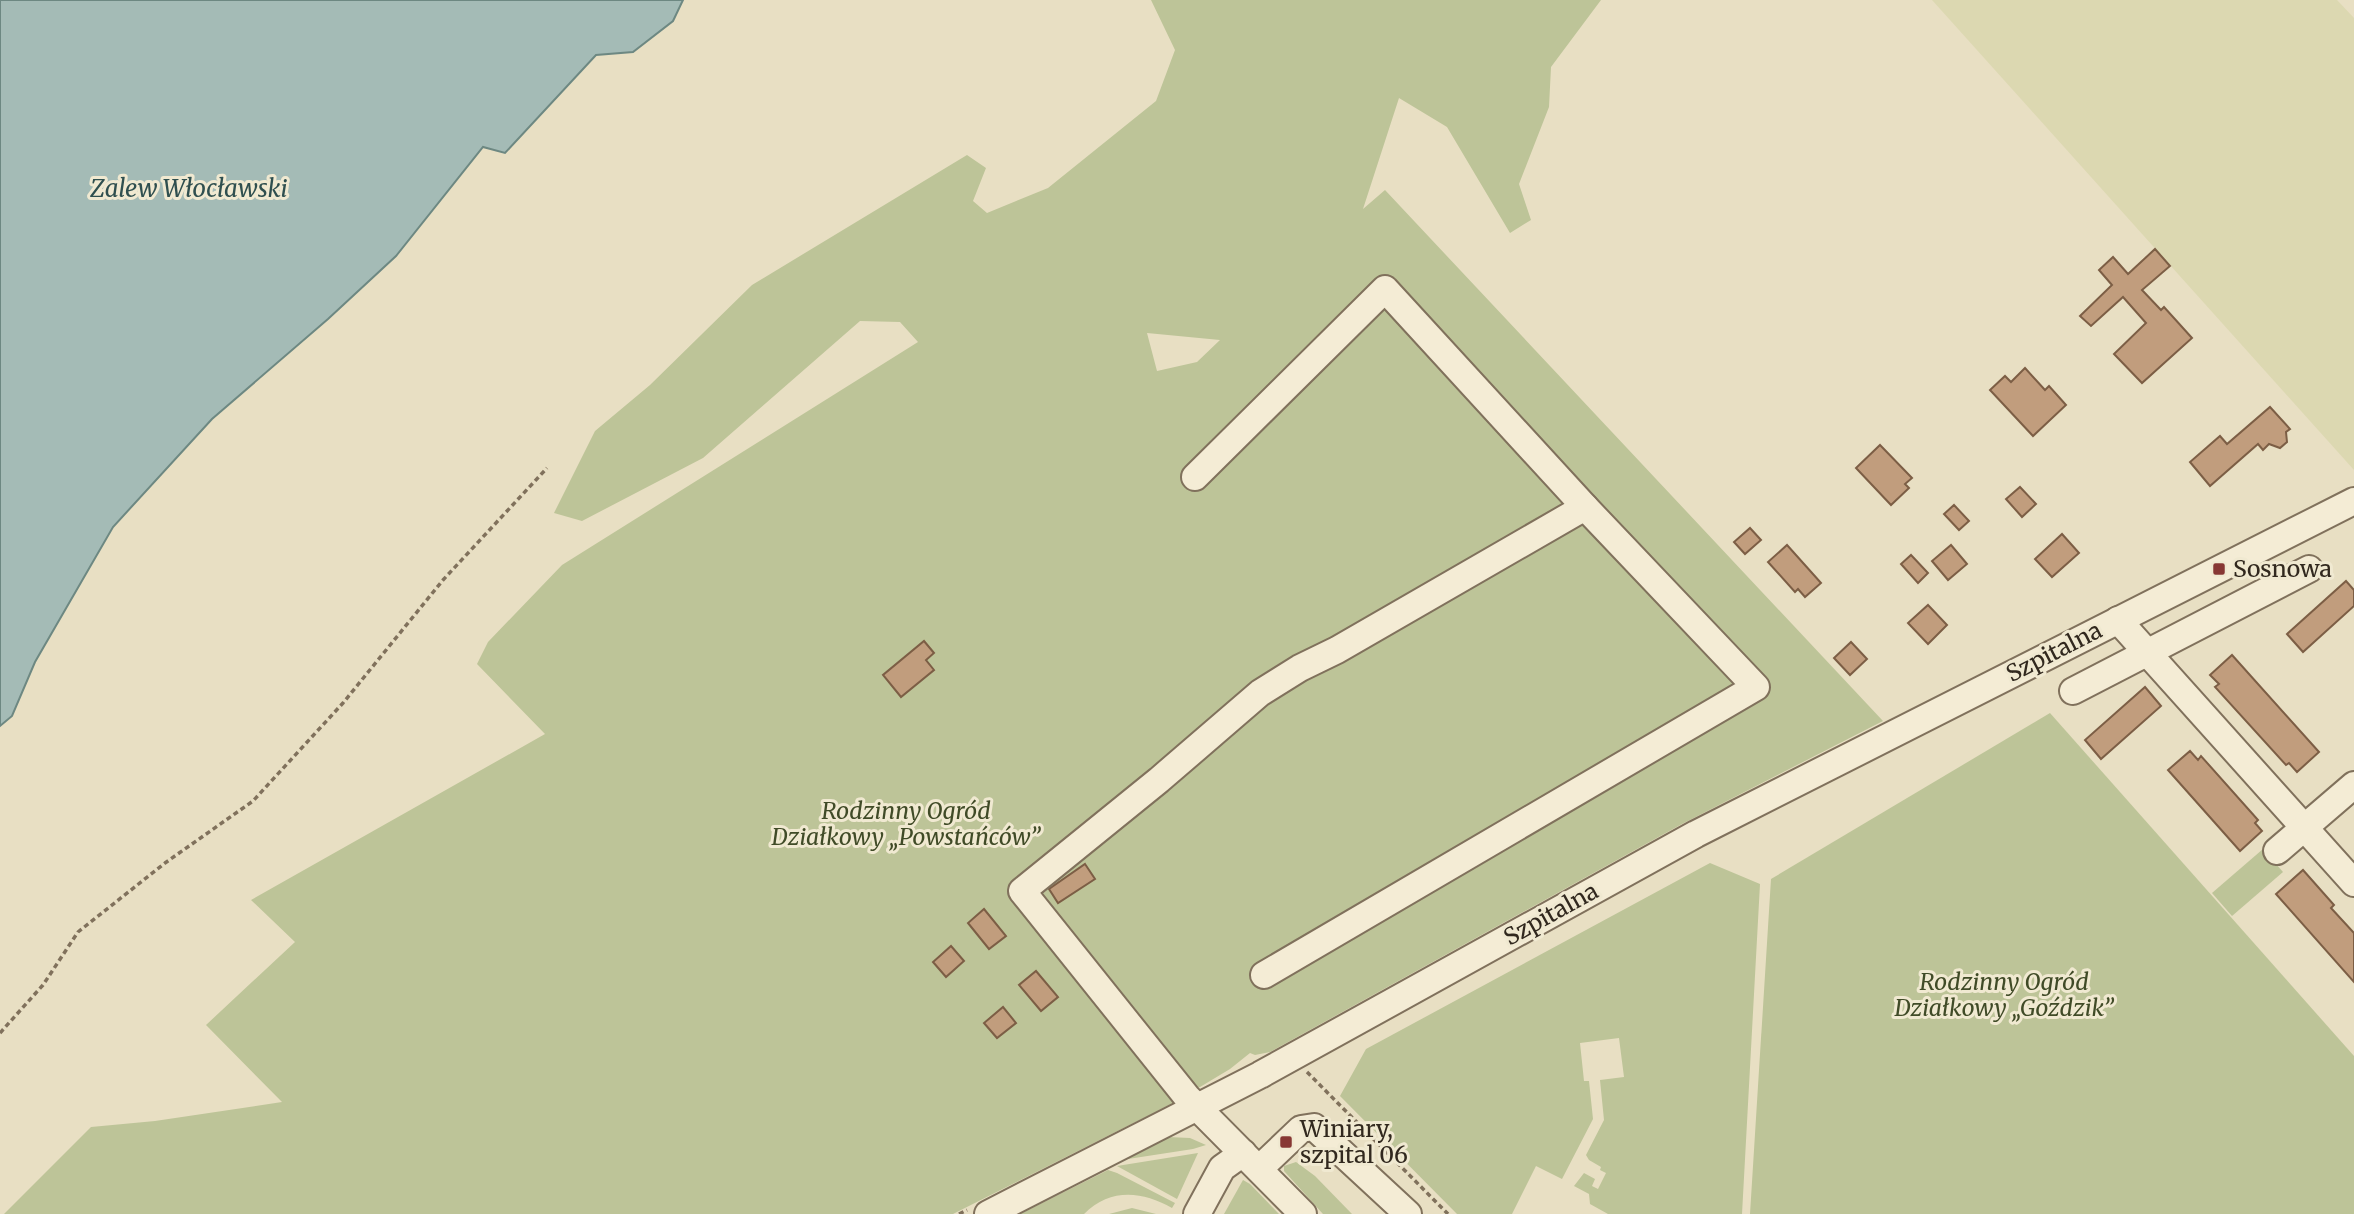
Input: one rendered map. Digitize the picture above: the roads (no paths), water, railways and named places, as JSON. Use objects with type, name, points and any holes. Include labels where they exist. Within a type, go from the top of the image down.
[{"type":"street","points":[[1195,477],[1385,289],[1585,507],[1756,687],[1264,975]]},
{"type":"street","name":"Szpitalna","points":[[988,1214],[1198,1108],[1696,834],[2354,501]]},
{"type":"street","points":[[1303,1214],[1198,1108],[1153,1056],[1022,891],[1259,693],[1585,507]]},
{"type":"street","points":[[2073,691],[2309,569]]},
{"type":"street","name":"Szpitalna","points":[[2118,620],[2354,883]]},
{"type":"street","points":[[2277,851],[2354,785]]},
{"type":"street","points":[[1197,1214],[1222,1168],[1251,1161],[1301,1129],[1314,1127],[1408,1214]]},
{"type":"water","name":"Zalew Włocławski","points":[[0,0],[683,0],[673,21],[633,52],[596,55],[505,153],[483,147],[396,256],[212,419],[113,527],[35,662],[12,716],[0,726]]},
{"type":"place","name":"Sosnowa","points":[[2219,569]]},
{"type":"place","name":"Winiary, szpital 06","points":[[1286,1142]]},
{"type":"park label","name":"Rodzinny Ogród Działkowy „Powstańców”","points":[[906,824]]},
{"type":"park label","name":"Rodzinny Ogród Działkowy „Goździk”","points":[[2004,995]]}]
